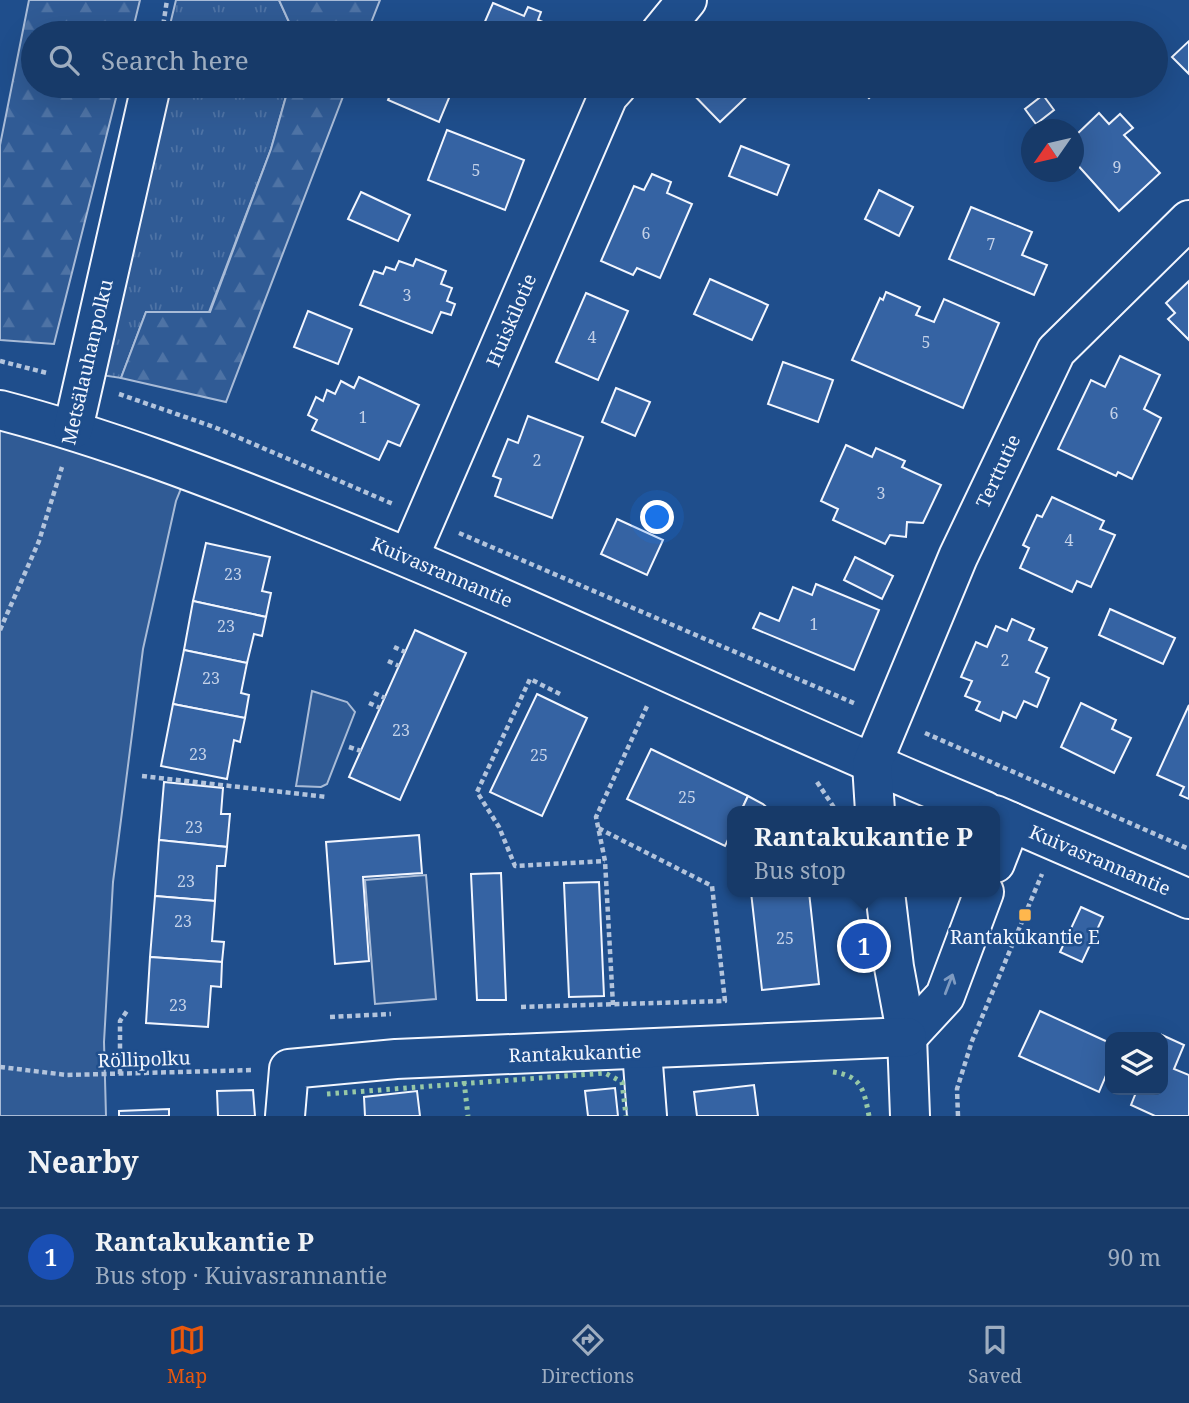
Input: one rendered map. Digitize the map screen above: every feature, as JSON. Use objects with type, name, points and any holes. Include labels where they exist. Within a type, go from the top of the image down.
[{"type":"street","points":[[670,21],[687,0]]},
{"type":"street","name":"Metsälauhanpolku","points":[[73,429],[148,98]]},
{"type":"street","name":"Huiskilotie","points":[[409,556],[607,98]]},
{"type":"street","name":"Terttutie","points":[[872,764],[958,557],[1056,351],[1189,220]]},
{"type":"street","name":"Kuivasrannantie","points":[[0,410],[73,429],[238,489],[409,556],[872,764],[973,806]]},
{"type":"street","points":[[872,764],[876,806]]},
{"type":"street","name":"Kuivasrannantie","points":[[1000,817],[1189,899]]},
{"type":"street","points":[[885,897],[907,1037],[910,1116]]},
{"type":"street","points":[[907,1037],[945,996],[982,897]]},
{"type":"street","name":"Rantakukantie","points":[[289,1069],[396,1059],[907,1037]]},
{"type":"street","points":[[629,1051],[647,1116]]},
{"type":"street","points":[[285,1116],[289,1069]]},
{"type":"path","points":[[164,21],[167,0]]},
{"type":"path","name":"Metsälauhanpolku","points":[[0,630],[39,541],[73,429]]},
{"type":"path","points":[[394,647],[405,652]]},
{"type":"path","points":[[387,661],[399,666]]},
{"type":"path","points":[[629,1051],[613,1004],[605,861],[596,817],[664,671]]},
{"type":"path","points":[[560,694],[530,679],[477,792],[499,827],[515,866],[605,861]]},
{"type":"path","points":[[373,693],[385,698]]},
{"type":"path","points":[[369,703],[380,708]]},
{"type":"path","points":[[890,719],[1189,849]]},
{"type":"path","points":[[349,747],[361,751]]},
{"type":"path","points":[[142,776],[327,797]]},
{"type":"path","points":[[958,1116],[957,1090],[972,1041],[1075,798]]},
{"type":"path","points":[[521,1007],[725,1001],[712,886],[598,828]]},
{"type":"path","points":[[120,1074],[120,1021],[127,1011]]},
{"type":"path","points":[[330,1017],[391,1014]]},
{"type":"path","name":"Röllipolku","points":[[0,1068],[67,1075],[289,1069]]},
{"type":"green space","points":[[29,0],[140,0],[135,21],[25,21]]},
{"type":"green space","points":[[176,0],[279,0],[289,21],[171,21]]},
{"type":"green space","points":[[279,0],[380,0],[372,21],[289,21]]},
{"type":"green space","points":[[21,40],[21,98],[116,98],[54,344],[0,340],[0,145]]},
{"type":"green space","points":[[155,98],[286,98],[271,149],[209,312],[146,312],[121,378],[101,375]]},
{"type":"green space","points":[[286,98],[342,98],[226,402],[121,378],[146,312],[210,312],[271,149]]},
{"type":"shaded area","points":[[0,428],[57,443],[182,486],[176,501],[143,649],[113,882],[104,1042],[106,1116],[0,1116]]},
{"type":"shaded area","points":[[312,691],[347,702],[355,712],[327,784],[321,787],[296,786]]},
{"type":"shaded area","points":[[426,875],[436,999],[375,1004],[365,880]]},
{"type":"building","points":[[493,3],[524,16],[528,7],[541,12],[538,20],[540,21],[485,21]]},
{"type":"building","points":[[1189,41],[1189,74],[1172,57]]},
{"type":"building","points":[[389,98],[449,98],[439,122],[388,100]]},
{"type":"building","points":[[697,98],[745,98],[720,122]]},
{"type":"building","points":[[1039,98],[1045,98],[1054,110],[1042,119],[1032,119],[1025,109]]},
{"type":"building","points":[[1099,113],[1109,124],[1120,114],[1133,128],[1124,135],[1160,173],[1119,211],[1084,172],[1084,127]]},
{"type":"building","points":[[447,130],[524,160],[505,210],[428,180]]},
{"type":"building","points":[[741,146],[789,165],[777,195],[729,176]]},
{"type":"building","points":[[652,174],[671,182],[667,193],[692,204],[660,278],[637,268],[633,275],[601,261],[634,186],[644,190]]},
{"type":"building","points":[[879,190],[913,207],[899,236],[865,219]]},
{"type":"building","points":[[361,192],[410,215],[398,241],[348,219]]},
{"type":"building","points":[[971,207],[1032,232],[1022,255],[1047,265],[1034,295],[949,259]]},
{"type":"building","points":[[416,259],[446,271],[441,284],[452,288],[447,301],[455,304],[451,315],[441,312],[432,333],[360,305],[374,271],[383,274],[386,267],[395,270],[399,261],[413,266]]},
{"type":"building","points":[[710,279],[768,305],[752,340],[694,314]]},
{"type":"building","points":[[1189,281],[1189,340],[1168,319],[1175,313],[1166,303]]},
{"type":"building","points":[[886,292],[920,307],[916,315],[934,322],[944,299],[999,323],[963,408],[852,360],[880,298],[883,300]]},
{"type":"building","points":[[586,293],[628,311],[598,380],[556,362]]},
{"type":"building","points":[[308,311],[352,329],[338,364],[294,347]]},
{"type":"building","points":[[1120,356],[1160,375],[1144,409],[1161,418],[1132,479],[1118,472],[1116,476],[1058,449],[1091,380],[1105,387]]},
{"type":"building","points":[[783,362],[833,380],[818,422],[768,404]]},
{"type":"building","points":[[359,377],[419,405],[400,446],[388,441],[379,460],[312,430],[317,420],[308,415],[316,397],[323,401],[327,390],[335,394],[341,381],[354,388]]},
{"type":"building","points":[[616,388],[650,402],[635,436],[602,422]]},
{"type":"building","points":[[528,416],[583,437],[552,518],[495,496],[501,479],[493,476],[508,439],[518,443]]},
{"type":"building","points":[[846,445],[872,457],[876,448],[905,461],[902,467],[941,485],[923,523],[907,522],[906,537],[890,535],[885,544],[833,520],[838,509],[821,501]]},
{"type":"building","points":[[1052,497],[1104,521],[1100,529],[1115,535],[1091,587],[1077,581],[1072,592],[1020,568],[1029,548],[1023,545],[1037,515],[1042,517]]},
{"type":"building","points":[[617,519],[663,540],[647,575],[601,554]]},
{"type":"building","points":[[206,543],[270,557],[262,591],[271,593],[266,617],[193,601]]},
{"type":"building","points":[[855,557],[893,576],[882,599],[844,580]]},
{"type":"building","points":[[816,584],[879,610],[854,670],[753,628],[760,613],[779,621],[793,587],[812,595]]},
{"type":"building","points":[[193,601],[266,617],[262,636],[254,634],[247,663],[184,650]]},
{"type":"building","points":[[1110,609],[1175,638],[1163,664],[1099,635]]},
{"type":"building","points":[[1012,619],[1034,629],[1029,640],[1047,648],[1036,672],[1049,678],[1037,707],[1024,701],[1016,718],[1003,712],[1000,721],[976,710],[980,702],[965,696],[972,681],[961,677],[976,642],[987,647],[996,626],[1007,631]]},
{"type":"building","points":[[415,630],[466,653],[400,800],[349,777]]},
{"type":"building","points":[[184,650],[247,663],[241,693],[249,695],[245,718],[173,704]]},
{"type":"building","points":[[537,694],[587,718],[542,816],[490,792]]},
{"type":"building","points":[[1081,703],[1116,720],[1112,729],[1131,738],[1114,773],[1061,747]]},
{"type":"building","points":[[173,704],[245,718],[240,742],[234,740],[227,779],[161,766]]},
{"type":"building","points":[[1189,705],[1189,799],[1180,795],[1184,787],[1157,775]]},
{"type":"building","points":[[651,749],[748,796],[743,806],[727,806],[725,846],[627,799]]},
{"type":"building","points":[[164,782],[223,788],[221,814],[230,814],[227,847],[159,840]]},
{"type":"building","points":[[748,796],[765,806],[743,806]]},
{"type":"building","points":[[419,835],[422,873],[363,877],[369,961],[335,964],[326,842]]},
{"type":"building","points":[[159,840],[227,847],[225,866],[217,866],[215,901],[155,896]]},
{"type":"building","points":[[501,873],[506,1000],[477,1000],[471,874]]},
{"type":"building","points":[[599,882],[604,996],[569,997],[564,883]]},
{"type":"building","points":[[155,896],[215,901],[212,941],[224,942],[222,962],[150,957]]},
{"type":"building","points":[[752,897],[810,897],[819,984],[762,990]]},
{"type":"building","points":[[1081,907],[1103,917],[1082,962],[1060,952]]},
{"type":"building","points":[[150,957],[222,962],[221,987],[211,986],[208,1027],[146,1023]]},
{"type":"building","points":[[1040,1011],[1105,1041],[1105,1078],[1099,1092],[1019,1056]]},
{"type":"building","points":[[1168,1038],[1184,1045],[1174,1069],[1189,1075],[1189,1116],[1155,1116],[1131,1105],[1135,1095],[1168,1095]]},
{"type":"building","points":[[754,1085],[758,1116],[697,1116],[694,1092]]},
{"type":"building","points":[[615,1088],[618,1116],[588,1116],[585,1091]]},
{"type":"building","points":[[253,1090],[255,1116],[218,1116],[217,1091]]},
{"type":"building","points":[[417,1091],[420,1116],[365,1116],[364,1097]]},
{"type":"building","points":[[169,1109],[169,1116],[119,1116],[119,1111]]},
{"type":"hedge","points":[[833,1072],[856,1081],[863,1092],[869,1116]]},
{"type":"hedge","points":[[327,1094],[605,1073],[622,1082],[626,1116]]},
{"type":"hedge","points":[[464,1081],[468,1116]]},
{"type":"place","name":"Rantakukantie E","points":[[1025,915]]},
{"type":"place","name":"Rantakukantie P","points":[[864,946]]}]
